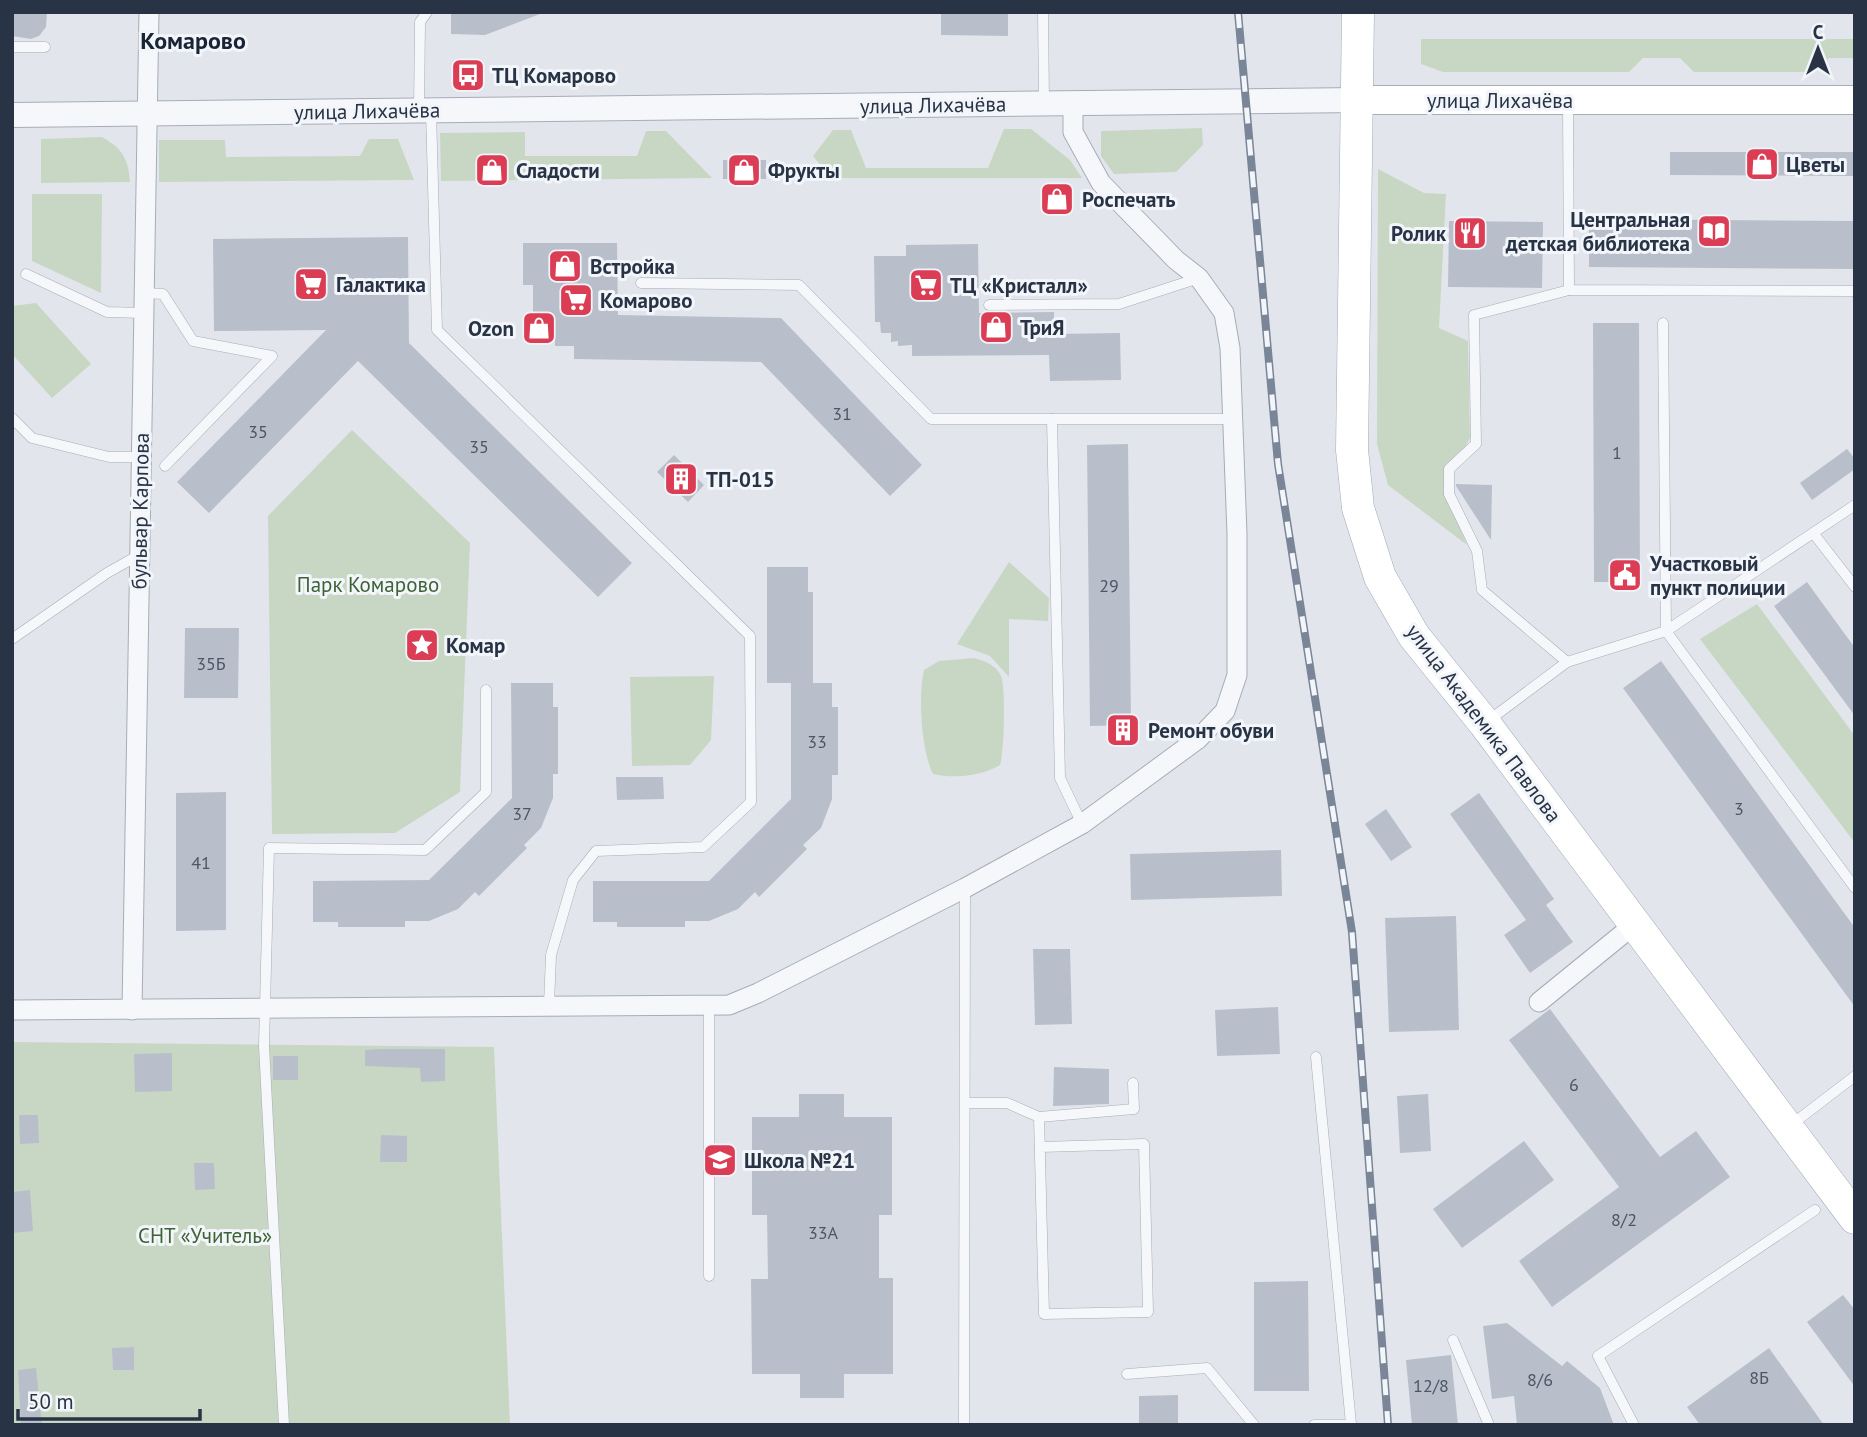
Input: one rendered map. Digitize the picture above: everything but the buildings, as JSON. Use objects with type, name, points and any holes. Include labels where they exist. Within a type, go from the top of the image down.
[{"type":"main road","name":"улица Академика Павлова","points":[[1359,12],[1352,450],[1358,508],[1380,577],[1414,636],[1485,724],[1855,1218]]},
{"type":"main road","name":"улица Лихачёва","points":[[1358,100],[1855,100]]},
{"type":"street","name":"бульвар Карпова","points":[[132,1010],[149,12]]},
{"type":"street","name":"улица Лихачёва","points":[[12,115],[1358,100]]},
{"type":"street","points":[[12,1010],[729,1004],[758,993],[965,888],[1082,824],[1198,739],[1225,710],[1237,675],[1237,534],[1230,348],[1224,313],[1199,278],[1176,260],[1101,183],[1073,132],[1073,103]]},
{"type":"street","points":[[1539,1002],[1635,924]]},
{"type":"lane","points":[[427,12],[419,22],[437,330],[750,636],[751,802],[703,847],[596,851],[573,880],[551,955],[549,1005]]},
{"type":"lane","points":[[1043,12],[1044,103]]},
{"type":"lane","points":[[12,47],[45,47]]},
{"type":"lane","points":[[1568,100],[1569,290]]},
{"type":"lane","points":[[26,274],[107,312],[143,313]]},
{"type":"lane","points":[[989,305],[1119,304],[1199,278]]},
{"type":"lane","points":[[641,283],[799,285],[931,419],[1232,419]]},
{"type":"lane","points":[[1567,662],[1482,590],[1477,551],[1449,494],[1449,469],[1475,444],[1474,315],[1569,290],[1855,291]]},
{"type":"lane","points":[[143,293],[163,294],[193,341],[272,356],[165,466]]},
{"type":"lane","points":[[1663,323],[1666,631],[1855,888]]},
{"type":"lane","points":[[12,418],[32,438],[109,457],[141,457]]},
{"type":"lane","points":[[1052,419],[1060,778],[1082,824]]},
{"type":"lane","points":[[1485,724],[1567,662],[1666,631],[1855,505]]},
{"type":"lane","points":[[1814,534],[1855,587]]},
{"type":"lane","points":[[12,639],[107,573],[139,555]]},
{"type":"lane","points":[[284,1425],[264,1046],[269,848],[425,850],[486,792],[486,690]]},
{"type":"lane","points":[[964,1425],[965,888]]},
{"type":"lane","points":[[709,1004],[709,1276]]},
{"type":"lane","points":[[1314,1425],[1351,1424],[1316,1057]]},
{"type":"lane","points":[[1788,1127],[1855,1076]]},
{"type":"lane","points":[[965,1103],[1007,1102],[1040,1118],[1134,1109],[1133,1083]]},
{"type":"lane","points":[[1040,1118],[1040,1146],[1044,1314],[1148,1312],[1144,1144],[1040,1146]]},
{"type":"lane","points":[[1634,1425],[1598,1356],[1815,1210]]},
{"type":"lane","points":[[1453,1340],[1489,1425]]},
{"type":"lane","points":[[1126,1374],[1207,1368],[1254,1425]]},
{"type":"green space","points":[[1421,39],[1855,39],[1855,58],[1829,58],[1815,72],[1694,72],[1680,58],[1643,58],[1629,72],[1443,72],[1421,64]]},
{"type":"green space","points":[[1202,128],[1203,145],[1176,172],[1114,174],[1101,156],[1101,131]]},
{"type":"green space","points":[[1004,129],[1031,129],[1070,160],[1082,178],[831,178],[813,156],[833,130],[851,130],[866,168],[988,168]]},
{"type":"green space","points":[[646,131],[666,131],[712,178],[441,181],[440,133],[525,132],[525,156],[637,156]]},
{"type":"green space","points":[[102,137],[123,155],[130,182],[41,183],[41,139]]},
{"type":"green space","points":[[369,139],[398,139],[414,180],[159,182],[159,140],[225,140],[226,157],[360,156]]},
{"type":"green space","points":[[1378,169],[1424,193],[1446,194],[1439,328],[1468,341],[1470,438],[1443,488],[1467,545],[1388,485],[1377,444]]},
{"type":"green space","points":[[32,194],[102,194],[101,293],[32,261]]},
{"type":"green space","points":[[36,303],[91,364],[52,398],[12,354],[12,306]]},
{"type":"green space","name":"Парк Комарово","points":[[352,430],[470,543],[460,792],[395,833],[272,834],[268,516]]},
{"type":"green space","points":[[1009,562],[1049,598],[1048,621],[1009,619],[1009,677],[990,656],[957,644]]},
{"type":"green space","points":[[1757,604],[1855,736],[1855,843],[1700,639]]},
{"type":"green space","points":[[974,658],[993,666],[999,672],[1003,683],[1003,748],[1000,765],[967,776],[933,774],[922,723],[924,670],[939,661]]},
{"type":"green space","points":[[714,676],[711,740],[690,765],[632,766],[630,677]]},
{"type":"green space","name":"СНТ «Учитель»","points":[[12,1042],[494,1047],[510,1425],[12,1425]]},
{"type":"railway","points":[[1238,12],[1278,464],[1352,932],[1388,1425]]},
{"type":"place","name":"ТЦ Комарово","points":[[468,75]]},
{"type":"place","name":"Цветы","points":[[1762,164]]},
{"type":"place","name":"Сладости","points":[[492,170]]},
{"type":"place","name":"Фрукты","points":[[744,170]]},
{"type":"place","name":"Роспечать","points":[[1057,199]]},
{"type":"place","name":"Центральная детская библиотека","points":[[1714,231]]},
{"type":"place","name":"Ролик","points":[[1470,233]]},
{"type":"place","name":"Встройка","points":[[565,266]]},
{"type":"place","name":"Галактика","points":[[311,284]]},
{"type":"place","name":"ТЦ «Кристалл»","points":[[926,285]]},
{"type":"place","name":"Комарово","points":[[576,300]]},
{"type":"place","name":"ТриЯ","points":[[996,327]]},
{"type":"place","name":"Ozon","points":[[539,328]]},
{"type":"place","name":"ТП-015","points":[[681,479]]},
{"type":"place","name":"Участковый пункт полиции","points":[[1625,575]]},
{"type":"place","name":"Комар","points":[[422,645]]},
{"type":"place","name":"Ремонт обуви","points":[[1123,730]]},
{"type":"place","name":"Школа №21","points":[[720,1160]]},
{"type":"district","name":"Комарово","points":[[193,40]]}]
